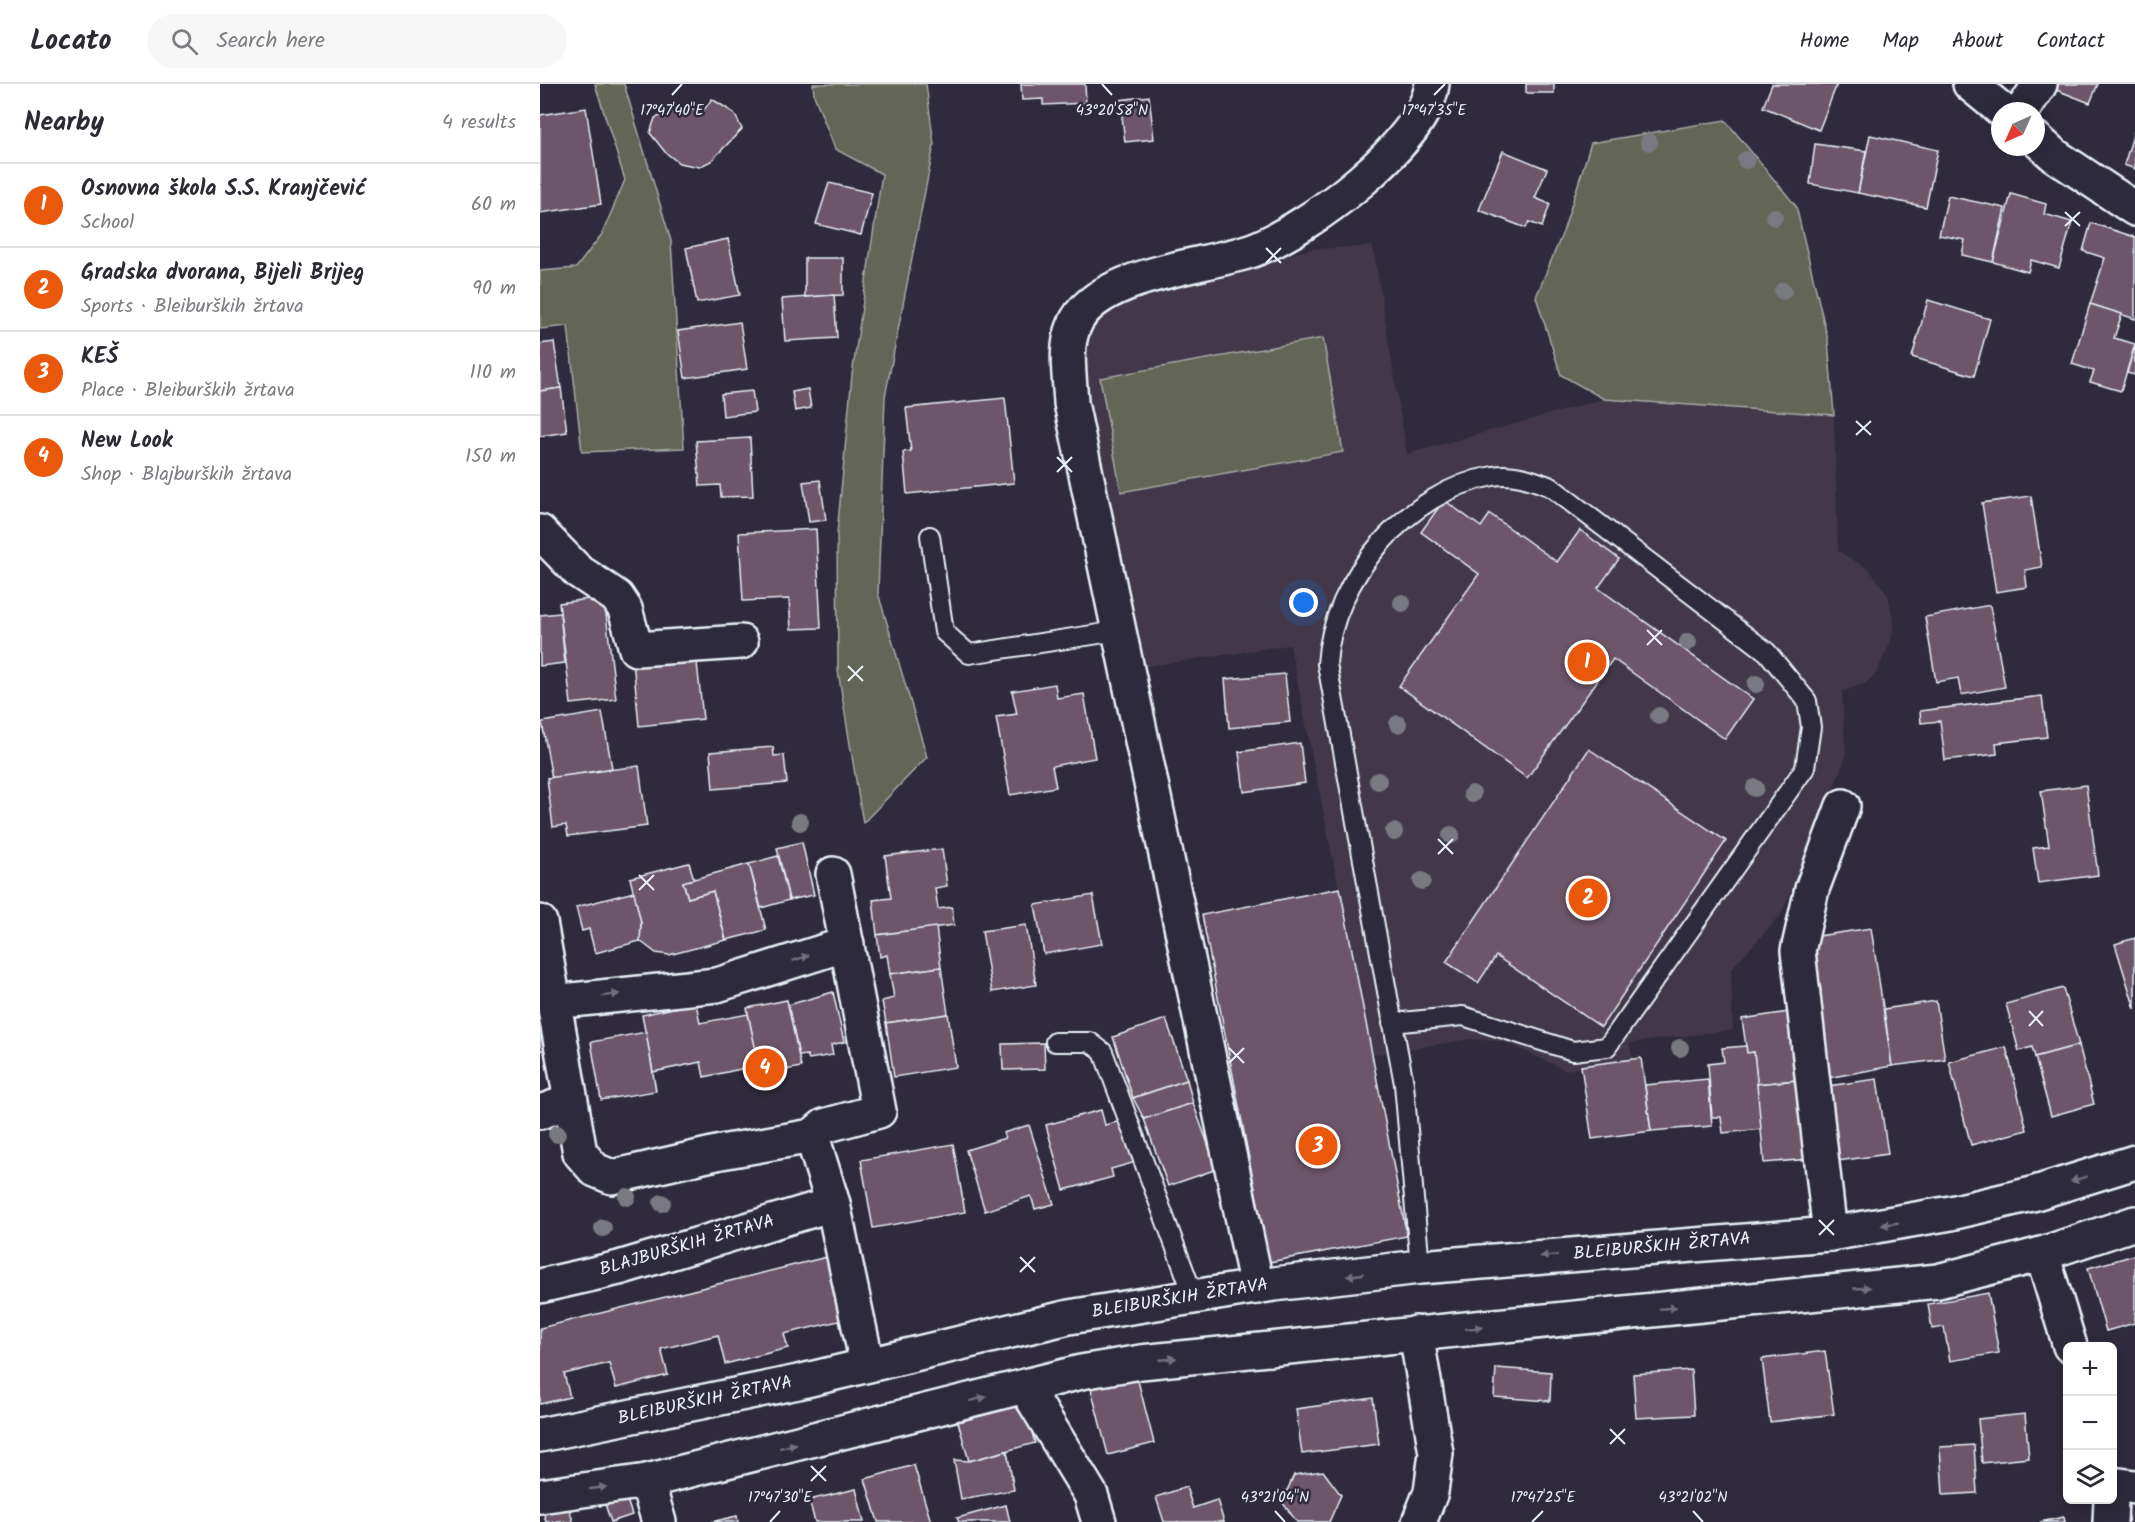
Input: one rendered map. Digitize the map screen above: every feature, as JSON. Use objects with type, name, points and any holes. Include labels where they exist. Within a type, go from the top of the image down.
[{"type":"street","points":[[1257,1287],[1071,403],[1068,354],[1074,325],[1092,303],[1128,281],[1254,250],[1303,224],[1359,183],[1409,134],[1431,92],[1432,84]]},
{"type":"street","points":[[1970,84],[1992,102]]},
{"type":"street","points":[[2028,102],[2040,84]]},
{"type":"street","points":[[2045,147],[2135,209]]},
{"type":"street","points":[[540,532],[578,571],[617,597],[625,609],[636,649],[741,642]]},
{"type":"street","points":[[1830,1234],[1798,951],[1812,890],[1843,806]]},
{"type":"street","points":[[540,922],[553,1002],[555,1107],[580,1153],[595,1170],[612,1177],[721,1152],[813,1136],[824,1126],[879,1111],[833,874]]},
{"type":"street","points":[[553,1002],[717,985],[847,944]]},
{"type":"street","points":[[813,1136],[833,1204],[867,1364]]},
{"type":"street","name":"BLEIBURŠKIH ŽRTAVA","points":[[540,1435],[798,1382],[1069,1317],[1257,1287],[1420,1267],[1830,1234],[1963,1211],[2032,1194],[2135,1162]]},
{"type":"street","name":"BLAJBURŠKIH ŽRTAVA","points":[[540,1286],[619,1268],[833,1204]]},
{"type":"street","points":[[540,1496],[647,1481],[1026,1388],[1081,1372],[1141,1362],[1938,1281],[2042,1254],[2135,1223]]},
{"type":"street","points":[[2042,1254],[2068,1342]]},
{"type":"street","points":[[1416,1334],[1436,1453],[1431,1492],[1419,1522]]},
{"type":"street","points":[[1026,1388],[1091,1495],[1099,1522]]},
{"type":"street","points":[[647,1481],[659,1522]]},
{"type":"street","points":[[2117,1485],[2135,1487]]},
{"type":"street","points":[[2110,1522],[2111,1504]]},
{"type":"lane","points":[[1392,1023],[1463,1016],[1573,1052],[1607,1047],[1805,768],[1811,727],[1807,701],[1767,652],[1551,487],[1523,477],[1494,476],[1446,492],[1417,507],[1375,549],[1348,591],[1328,647],[1327,664],[1392,1023],[1404,1084],[1420,1267]]},
{"type":"lane","points":[[930,536],[944,632],[969,654],[1118,631]]},
{"type":"lane","points":[[1054,1042],[1090,1042],[1103,1052],[1194,1297]]},
{"type":"shaded area","points":[[1373,246],[1407,454],[1604,399],[1834,415],[1838,551],[1869,569],[1888,595],[1894,624],[1891,641],[1877,672],[1866,683],[1842,692],[1846,757],[1781,915],[1731,969],[1733,1030],[1629,1043],[1633,1059],[1565,1070],[1505,1042],[1471,1039],[1372,1055],[1290,645],[1136,668],[1074,362],[1081,335],[1120,298],[1312,249]]},
{"type":"green space","points":[[595,84],[624,84],[671,241],[684,448],[582,452],[568,326],[540,329],[540,271],[576,268],[602,234],[625,180]]},
{"type":"green space","points":[[813,84],[926,84],[934,145],[885,397],[878,593],[927,757],[863,823],[838,671],[837,534],[852,375],[882,174],[835,149],[814,95]]},
{"type":"green space","points":[[1725,120],[1796,206],[1828,340],[1834,415],[1604,399],[1561,375],[1536,297],[1563,232],[1591,143]]},
{"type":"green space","points":[[1323,338],[1343,452],[1121,492],[1100,378]]},
{"type":"building","points":[[1021,84],[1085,84],[1086,103],[1043,105],[1043,99],[1022,100]]},
{"type":"building","points":[[1526,84],[1554,84],[1554,93],[1526,93]]},
{"type":"building","points":[[1772,84],[1837,84],[1819,130],[1763,107]]},
{"type":"building","points":[[2056,84],[2098,84],[2090,103],[2054,89]]},
{"type":"building","points":[[1149,96],[1154,139],[1125,142],[1120,100]]},
{"type":"building","points":[[712,99],[734,113],[742,129],[711,161],[699,167],[679,163],[665,152],[650,133],[655,118],[685,107],[703,111]]},
{"type":"building","points":[[586,108],[601,204],[540,213],[540,115]]},
{"type":"building","points":[[2135,129],[2135,169],[2124,165]]},
{"type":"building","points":[[1870,135],[1938,150],[1926,207],[1858,193]]},
{"type":"building","points":[[1815,144],[1866,151],[1858,193],[1810,184]]},
{"type":"building","points":[[1503,151],[1547,169],[1535,198],[1550,204],[1542,227],[1529,222],[1526,228],[1479,210]]},
{"type":"building","points":[[829,183],[872,193],[861,235],[816,224]]},
{"type":"building","points":[[2011,194],[2046,204],[2044,214],[2072,222],[2059,268],[2031,260],[2028,272],[1993,262]]},
{"type":"building","points":[[1948,196],[2005,208],[1993,262],[1962,255],[1965,240],[1939,235]]},
{"type":"building","points":[[2091,223],[2135,237],[2135,319],[2090,304],[2105,258],[2083,251]]},
{"type":"building","points":[[728,239],[740,295],[697,303],[686,248]]},
{"type":"building","points":[[805,258],[843,258],[843,295],[805,297]]},
{"type":"building","points":[[834,295],[837,338],[785,341],[782,299]]},
{"type":"building","points":[[1928,300],[1990,319],[1974,376],[1912,357]]},
{"type":"building","points":[[2090,304],[2122,314],[2114,338],[2135,344],[2121,391],[2090,382],[2094,371],[2072,364]]},
{"type":"building","points":[[740,322],[747,369],[685,378],[678,331]]},
{"type":"building","points":[[554,342],[561,388],[540,391],[540,344]]},
{"type":"building","points":[[2135,345],[2135,375],[2127,373]]},
{"type":"building","points":[[561,388],[567,432],[540,436],[540,391]]},
{"type":"building","points":[[808,389],[811,408],[795,411],[792,392]]},
{"type":"building","points":[[752,391],[755,412],[723,416],[721,394]]},
{"type":"building","points":[[1005,398],[1014,483],[907,494],[903,452],[911,451],[906,408]]},
{"type":"building","points":[[750,438],[753,496],[721,497],[720,485],[700,486],[696,441]]},
{"type":"building","points":[[820,480],[826,520],[809,522],[803,482]]},
{"type":"building","points":[[2031,496],[2042,567],[2025,570],[2027,587],[1996,592],[1982,503]]},
{"type":"building","points":[[1444,500],[1481,527],[1490,514],[1557,562],[1580,530],[1619,559],[1598,588],[1753,699],[1725,739],[1613,659],[1527,778],[1399,686],[1479,574],[1421,532]]},
{"type":"building","points":[[816,529],[821,628],[791,629],[789,599],[743,601],[739,533]]},
{"type":"building","points":[[604,597],[616,699],[571,704],[559,603]]},
{"type":"building","points":[[1990,605],[2005,687],[1961,695],[1958,678],[1936,682],[1925,617]]},
{"type":"building","points":[[560,613],[565,663],[540,666],[540,615]]},
{"type":"building","points":[[696,653],[703,719],[639,726],[633,660]]},
{"type":"building","points":[[1285,674],[1290,722],[1229,728],[1225,679]]},
{"type":"building","points":[[1055,684],[1057,698],[1084,694],[1095,758],[1052,766],[1056,787],[1010,795],[996,717],[1017,714],[1012,691]]},
{"type":"building","points":[[2042,696],[2047,737],[1996,743],[1997,754],[1945,760],[1940,721],[1921,723],[1920,711]]},
{"type":"building","points":[[602,712],[612,768],[552,779],[542,722]]},
{"type":"building","points":[[1300,743],[1305,783],[1244,792],[1239,752]]},
{"type":"building","points":[[773,747],[774,756],[784,755],[787,783],[713,789],[710,752]]},
{"type":"building","points":[[1589,749],[1726,841],[1601,1027],[1496,956],[1478,983],[1446,962]]},
{"type":"building","points":[[639,766],[647,826],[568,836],[566,825],[553,827],[547,778]]},
{"type":"building","points":[[2086,785],[2098,875],[2038,883],[2033,848],[2049,846],[2041,791]]},
{"type":"building","points":[[802,842],[814,895],[789,900],[777,848]]},
{"type":"building","points":[[942,849],[947,886],[935,888],[938,909],[952,907],[954,925],[877,935],[873,900],[891,898],[885,856]]},
{"type":"building","points":[[778,856],[789,900],[761,908],[749,864]]},
{"type":"building","points":[[689,863],[694,879],[683,882],[688,898],[713,891],[726,940],[669,955],[656,953],[640,941],[641,923],[630,878]]},
{"type":"building","points":[[749,864],[766,930],[726,940],[713,891],[688,898],[683,882]]},
{"type":"building","points":[[1340,888],[1407,1236],[1269,1262],[1202,915]]},
{"type":"building","points":[[634,892],[641,923],[640,941],[595,953],[589,929],[582,931],[576,907]]},
{"type":"building","points":[[1093,895],[1102,944],[1044,954],[1035,905]]},
{"type":"building","points":[[1026,925],[1036,985],[992,992],[982,931]]},
{"type":"building","points":[[936,927],[941,967],[890,974],[887,955],[880,957],[877,935]]},
{"type":"building","points":[[1871,928],[1892,1066],[1822,1079],[1809,992],[1821,991],[1812,937]]},
{"type":"building","points":[[2135,938],[2135,1009],[2115,944]]},
{"type":"building","points":[[941,967],[948,1014],[886,1023],[882,1001],[894,998],[890,974]]},
{"type":"building","points":[[2063,988],[2079,1045],[2035,1057],[2032,1047],[2019,1051],[2006,1004]]},
{"type":"building","points":[[833,992],[844,1042],[831,1045],[833,1055],[809,1059],[807,1055],[799,1056],[788,1005]]},
{"type":"building","points":[[787,1000],[801,1067],[760,1075],[747,1008]]},
{"type":"building","points":[[1936,1001],[1945,1059],[1892,1066],[1884,1009]]},
{"type":"building","points":[[696,1003],[700,1023],[748,1014],[759,1065],[704,1077],[701,1062],[653,1072],[642,1015]]},
{"type":"building","points":[[1795,1011],[1808,1079],[1757,1084],[1754,1052],[1747,1053],[1742,1019]]},
{"type":"building","points":[[540,1012],[550,1048],[540,1051]]},
{"type":"building","points":[[948,1014],[956,1067],[894,1077],[886,1023]]},
{"type":"building","points":[[1166,1019],[1187,1080],[1133,1098],[1113,1037]]},
{"type":"building","points":[[646,1032],[656,1091],[601,1100],[591,1042]]},
{"type":"building","points":[[1044,1043],[1045,1069],[1003,1070],[1002,1044]]},
{"type":"building","points":[[2079,1045],[2094,1104],[2051,1116],[2035,1057]]},
{"type":"building","points":[[1746,1046],[1747,1053],[1754,1052],[1762,1129],[1723,1133],[1721,1117],[1712,1117],[1708,1064],[1724,1062],[1722,1048]]},
{"type":"building","points":[[2006,1047],[2027,1130],[1971,1145],[1949,1062]]},
{"type":"building","points":[[1641,1058],[1651,1131],[1592,1139],[1581,1066]]},
{"type":"building","points":[[1708,1079],[1712,1126],[1651,1131],[1645,1085]]},
{"type":"building","points":[[1808,1079],[1809,1159],[1764,1163],[1757,1084]]},
{"type":"building","points":[[1877,1079],[1888,1154],[1838,1161],[1828,1086]]},
{"type":"building","points":[[1187,1080],[1193,1103],[1144,1119],[1133,1098]]},
{"type":"building","points":[[1193,1103],[1217,1169],[1168,1186],[1144,1119]]},
{"type":"building","points":[[1101,1110],[1105,1125],[1125,1120],[1136,1162],[1111,1169],[1113,1177],[1064,1190],[1046,1125]]},
{"type":"building","points":[[1029,1125],[1054,1204],[1035,1209],[1031,1196],[985,1211],[966,1150],[1005,1138],[1003,1133]]},
{"type":"building","points":[[953,1144],[965,1212],[873,1228],[861,1160]]},
{"type":"building","points":[[2135,1255],[2135,1323],[2106,1331],[2088,1268]]},
{"type":"building","points":[[827,1257],[843,1320],[784,1334],[788,1348],[725,1364],[718,1335],[661,1349],[668,1375],[616,1388],[609,1363],[564,1374],[570,1397],[540,1404],[540,1328]]},
{"type":"building","points":[[1988,1293],[1999,1353],[1950,1361],[1944,1327],[1932,1329],[1928,1304]]},
{"type":"building","points":[[1825,1351],[1834,1414],[1770,1422],[1762,1359]]},
{"type":"building","points":[[1496,1368],[1551,1372],[1550,1401],[1494,1397]]},
{"type":"building","points":[[1691,1370],[1694,1415],[1636,1418],[1633,1374]]},
{"type":"building","points":[[1136,1373],[1154,1443],[1108,1455],[1090,1385]]},
{"type":"building","points":[[1373,1398],[1379,1444],[1302,1454],[1296,1409]]},
{"type":"building","points":[[1024,1404],[1035,1443],[969,1461],[958,1422]]},
{"type":"building","points":[[2025,1414],[2029,1458],[1982,1463],[1978,1419]]},
{"type":"building","points":[[1974,1445],[1977,1493],[1943,1495],[1940,1447]]},
{"type":"building","points":[[1007,1451],[1014,1490],[961,1499],[954,1460],[969,1461]]},
{"type":"building","points":[[914,1465],[931,1522],[878,1522],[865,1479]]},
{"type":"building","points":[[1323,1471],[1341,1495],[1329,1522],[1297,1522],[1282,1502],[1294,1475]]},
{"type":"building","points":[[1186,1487],[1193,1508],[1217,1500],[1224,1522],[1164,1522],[1156,1497]]},
{"type":"building","points":[[856,1489],[864,1522],[815,1522],[809,1500]]},
{"type":"building","points":[[624,1491],[632,1515],[611,1522],[603,1498]]},
{"type":"building","points":[[567,1500],[573,1522],[546,1522],[542,1506]]},
{"type":"building","points":[[1006,1505],[1010,1522],[959,1522],[957,1518]]},
{"type":"building","points":[[737,1516],[738,1522],[711,1522]]},
{"type":"building","points":[[2064,1517],[2065,1522],[2040,1522]]},
{"type":"place","name":"Osnovna škola S.S. Kranjčević","points":[[1587,662]]},
{"type":"place","name":"Gradska dvorana, Bijeli Brijeg","points":[[1588,898]]},
{"type":"place","name":"New Look","points":[[765,1068]]},
{"type":"place","name":"KEŠ","points":[[1318,1146]]}]
